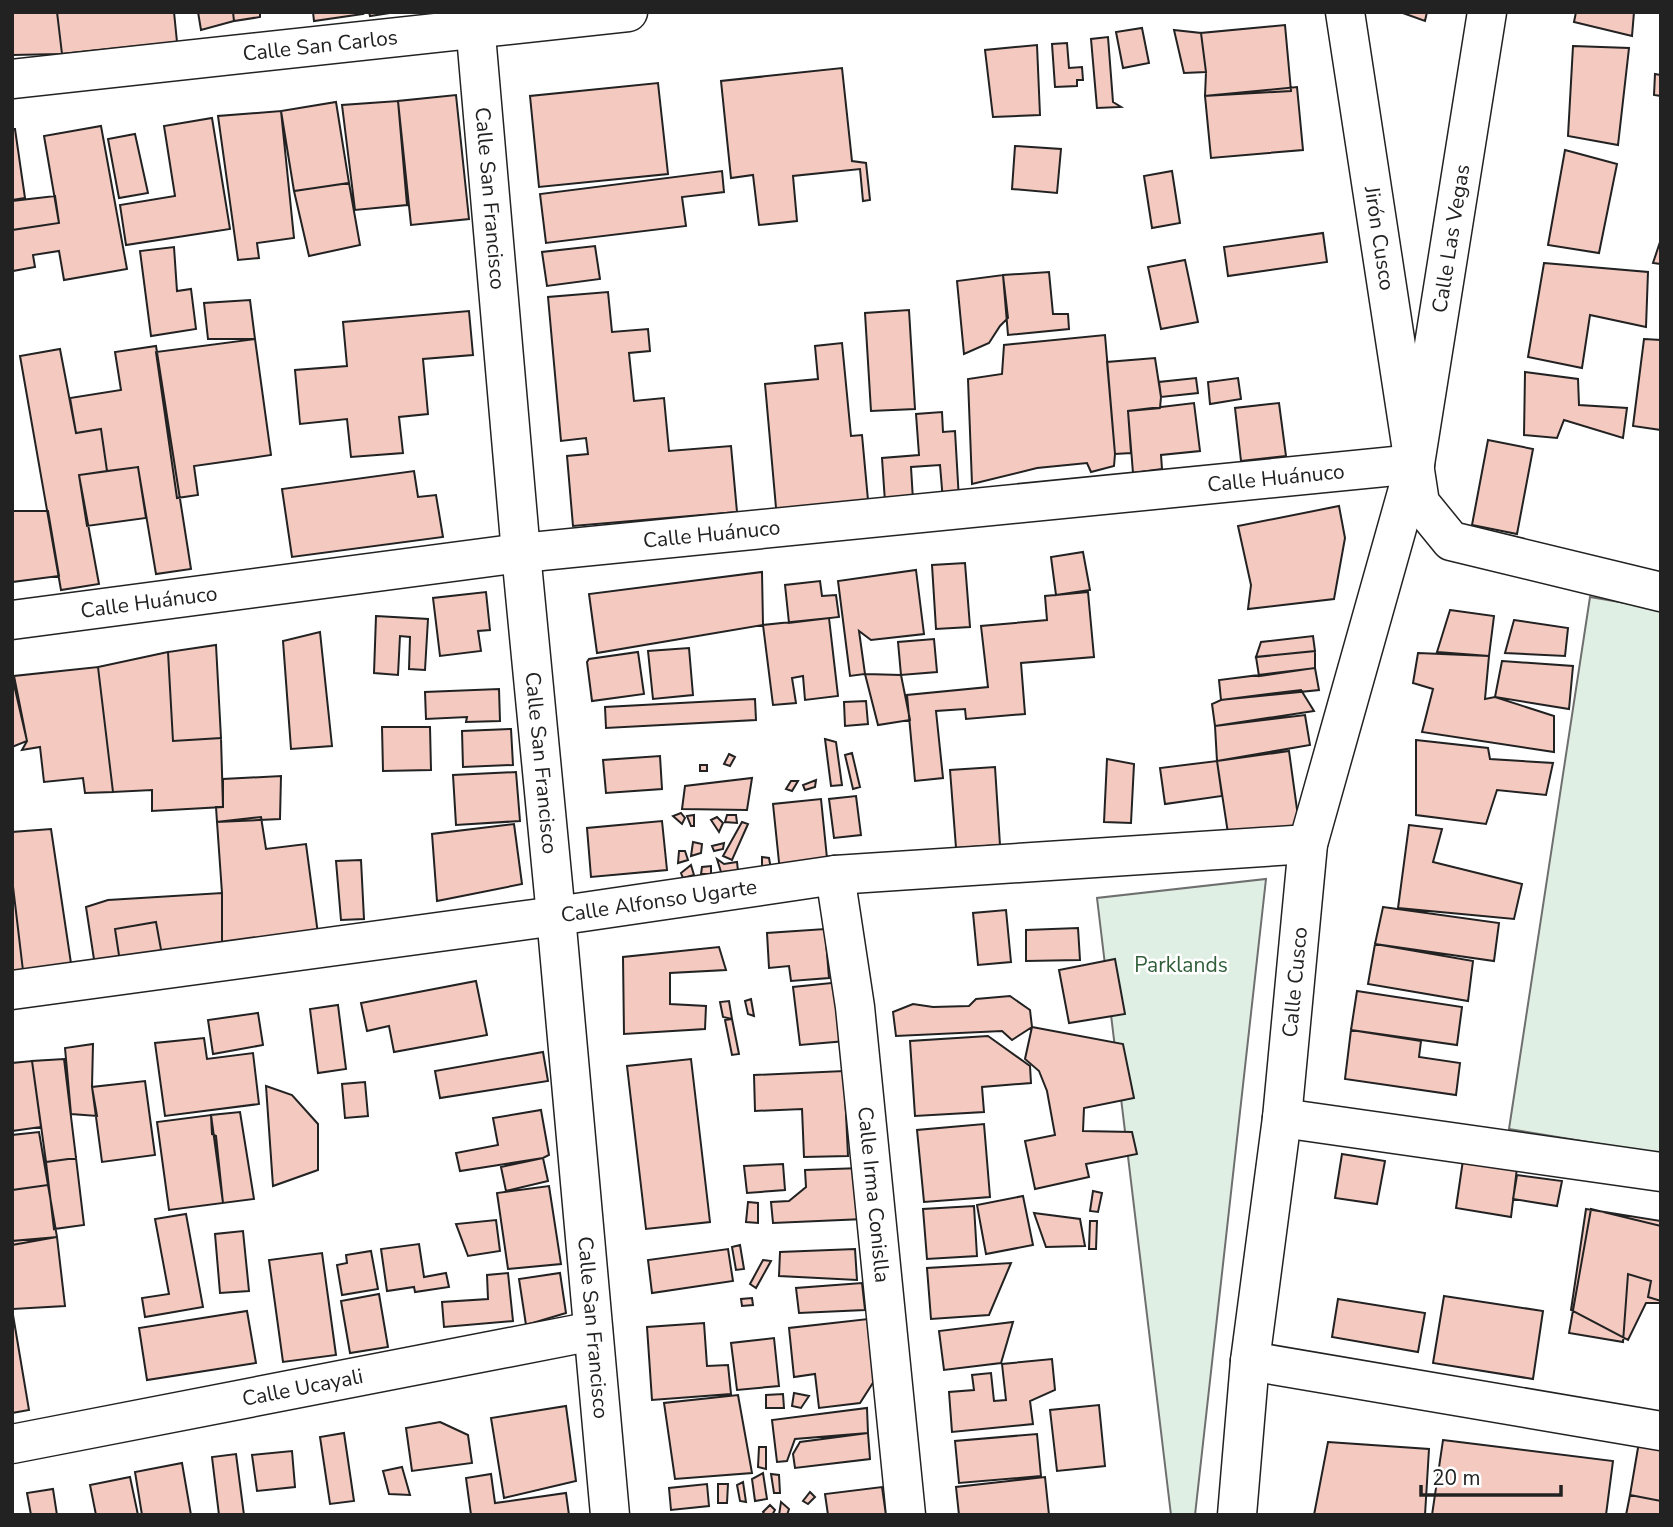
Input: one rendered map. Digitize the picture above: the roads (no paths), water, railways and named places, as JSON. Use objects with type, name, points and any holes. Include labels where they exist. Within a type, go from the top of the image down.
[{"type":"street","name":"Calle San Carlos","points":[[12,79],[474,20],[628,12]]},
{"type":"street","name":"Jirón Cusco","points":[[1345,12],[1415,464]]},
{"type":"street","name":"Calle Las Vegas","points":[[1415,464],[1486,12]]},
{"type":"street","name":"Calle San Francisco","points":[[474,20],[520,554],[610,1515]]},
{"type":"street","name":"Calle Huánuco","points":[[12,620],[520,554],[1415,464]]},
{"type":"street","points":[[1415,464],[1419,503],[1451,541],[1661,592]]},
{"type":"street","name":"Calle Cusco","points":[[1237,1515],[1250,1361],[1282,1118],[1308,844],[1415,464]]},
{"type":"street","name":"Calle Alfonso Ugarte","points":[[12,990],[835,875],[1308,844]]},
{"type":"street","name":"Calle Irma Conislla","points":[[835,875],[855,1007],[905,1515]]},
{"type":"street","points":[[1282,1118],[1661,1172]]},
{"type":"street","name":"Calle Ucayali","points":[[12,1444],[593,1331]]},
{"type":"street","points":[[1250,1361],[1661,1432]]},
{"type":"park label","name":"Parklands","points":[[1181,965]]}]
